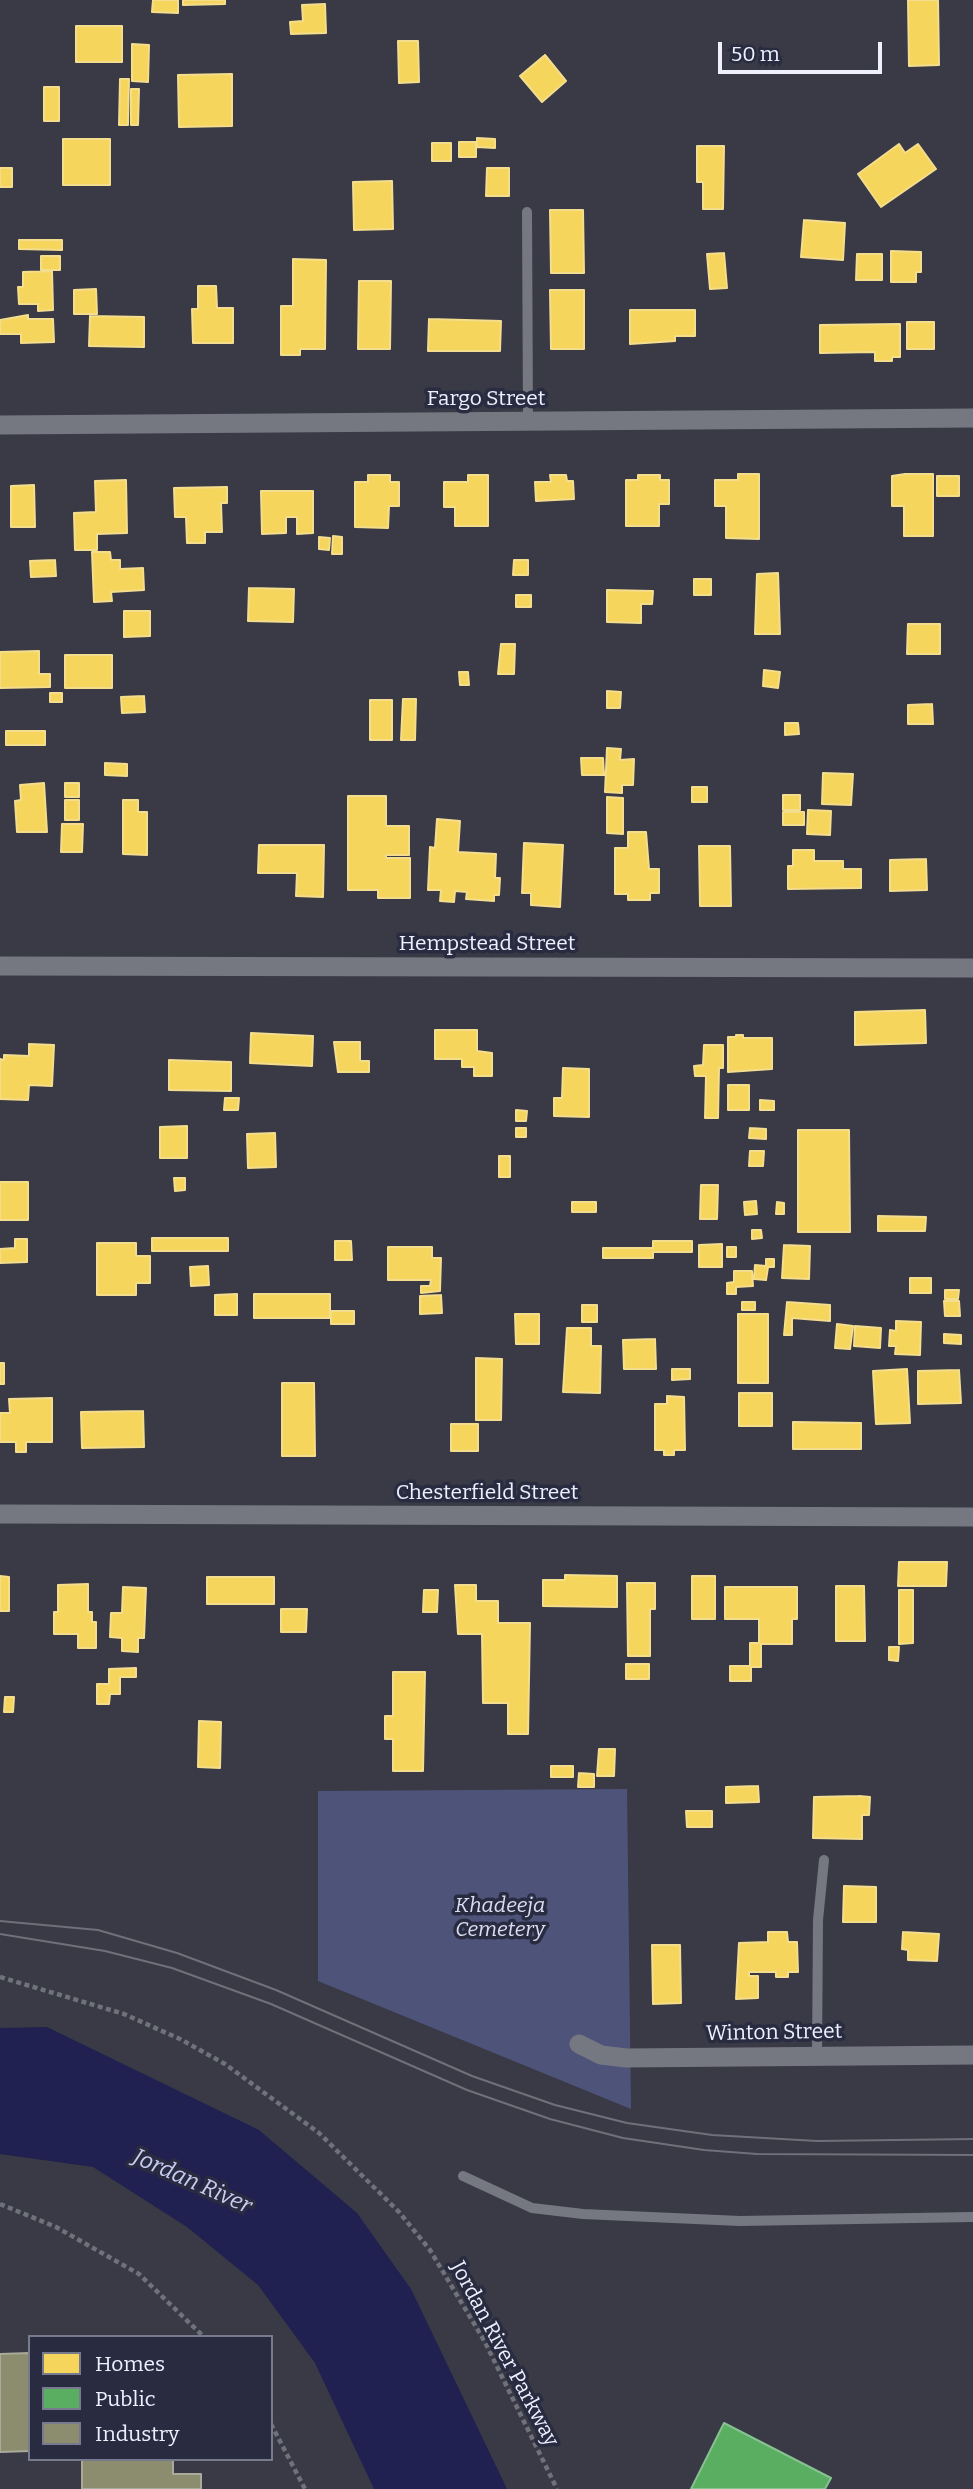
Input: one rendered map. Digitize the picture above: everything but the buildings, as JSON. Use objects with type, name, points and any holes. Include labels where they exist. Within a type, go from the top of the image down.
[{"type":"street","name":"Fargo Street","points":[[0,425],[973,418]]},
{"type":"street","name":"Hempstead Street","points":[[0,966],[973,968]]},
{"type":"street","name":"Chesterfield Street","points":[[0,1514],[973,1517]]},
{"type":"street","name":"Winton Street","points":[[579,2044],[601,2055],[626,2058],[973,2055]]},
{"type":"lane","points":[[527,212],[528,421]]},
{"type":"lane","points":[[817,2055],[818,1920],[824,1860]]},
{"type":"lane","points":[[463,2176],[532,2208],[583,2214],[740,2221],[973,2217]]},
{"type":"path","name":"Jordan River Parkway","points":[[0,1977],[124,2014],[180,2039],[226,2064],[319,2133],[361,2172],[430,2250],[462,2299],[557,2489]]},
{"type":"path","points":[[0,2204],[56,2227],[139,2274],[202,2335]]},
{"type":"path","points":[[273,2428],[305,2489]]},
{"type":"green space","name":"Khadeeja Cemetery","points":[[627,1789],[631,2109],[318,1981],[318,1791]]},
{"type":"water","name":"Jordan River","points":[[47,2027],[259,2130],[357,2213],[411,2289],[507,2489],[374,2489],[315,2363],[258,2285],[187,2227],[93,2167],[0,2154],[0,2028]]},
{"type":"tram line","points":[[0,1921],[98,1930],[177,1953],[276,1990],[472,2076],[555,2105],[627,2123],[712,2135],[817,2141],[973,2139]]},
{"type":"tram line","points":[[0,1934],[105,1951],[172,1968],[271,2004],[467,2090],[550,2119],[623,2138],[704,2150],[757,2154],[973,2155]]}]
